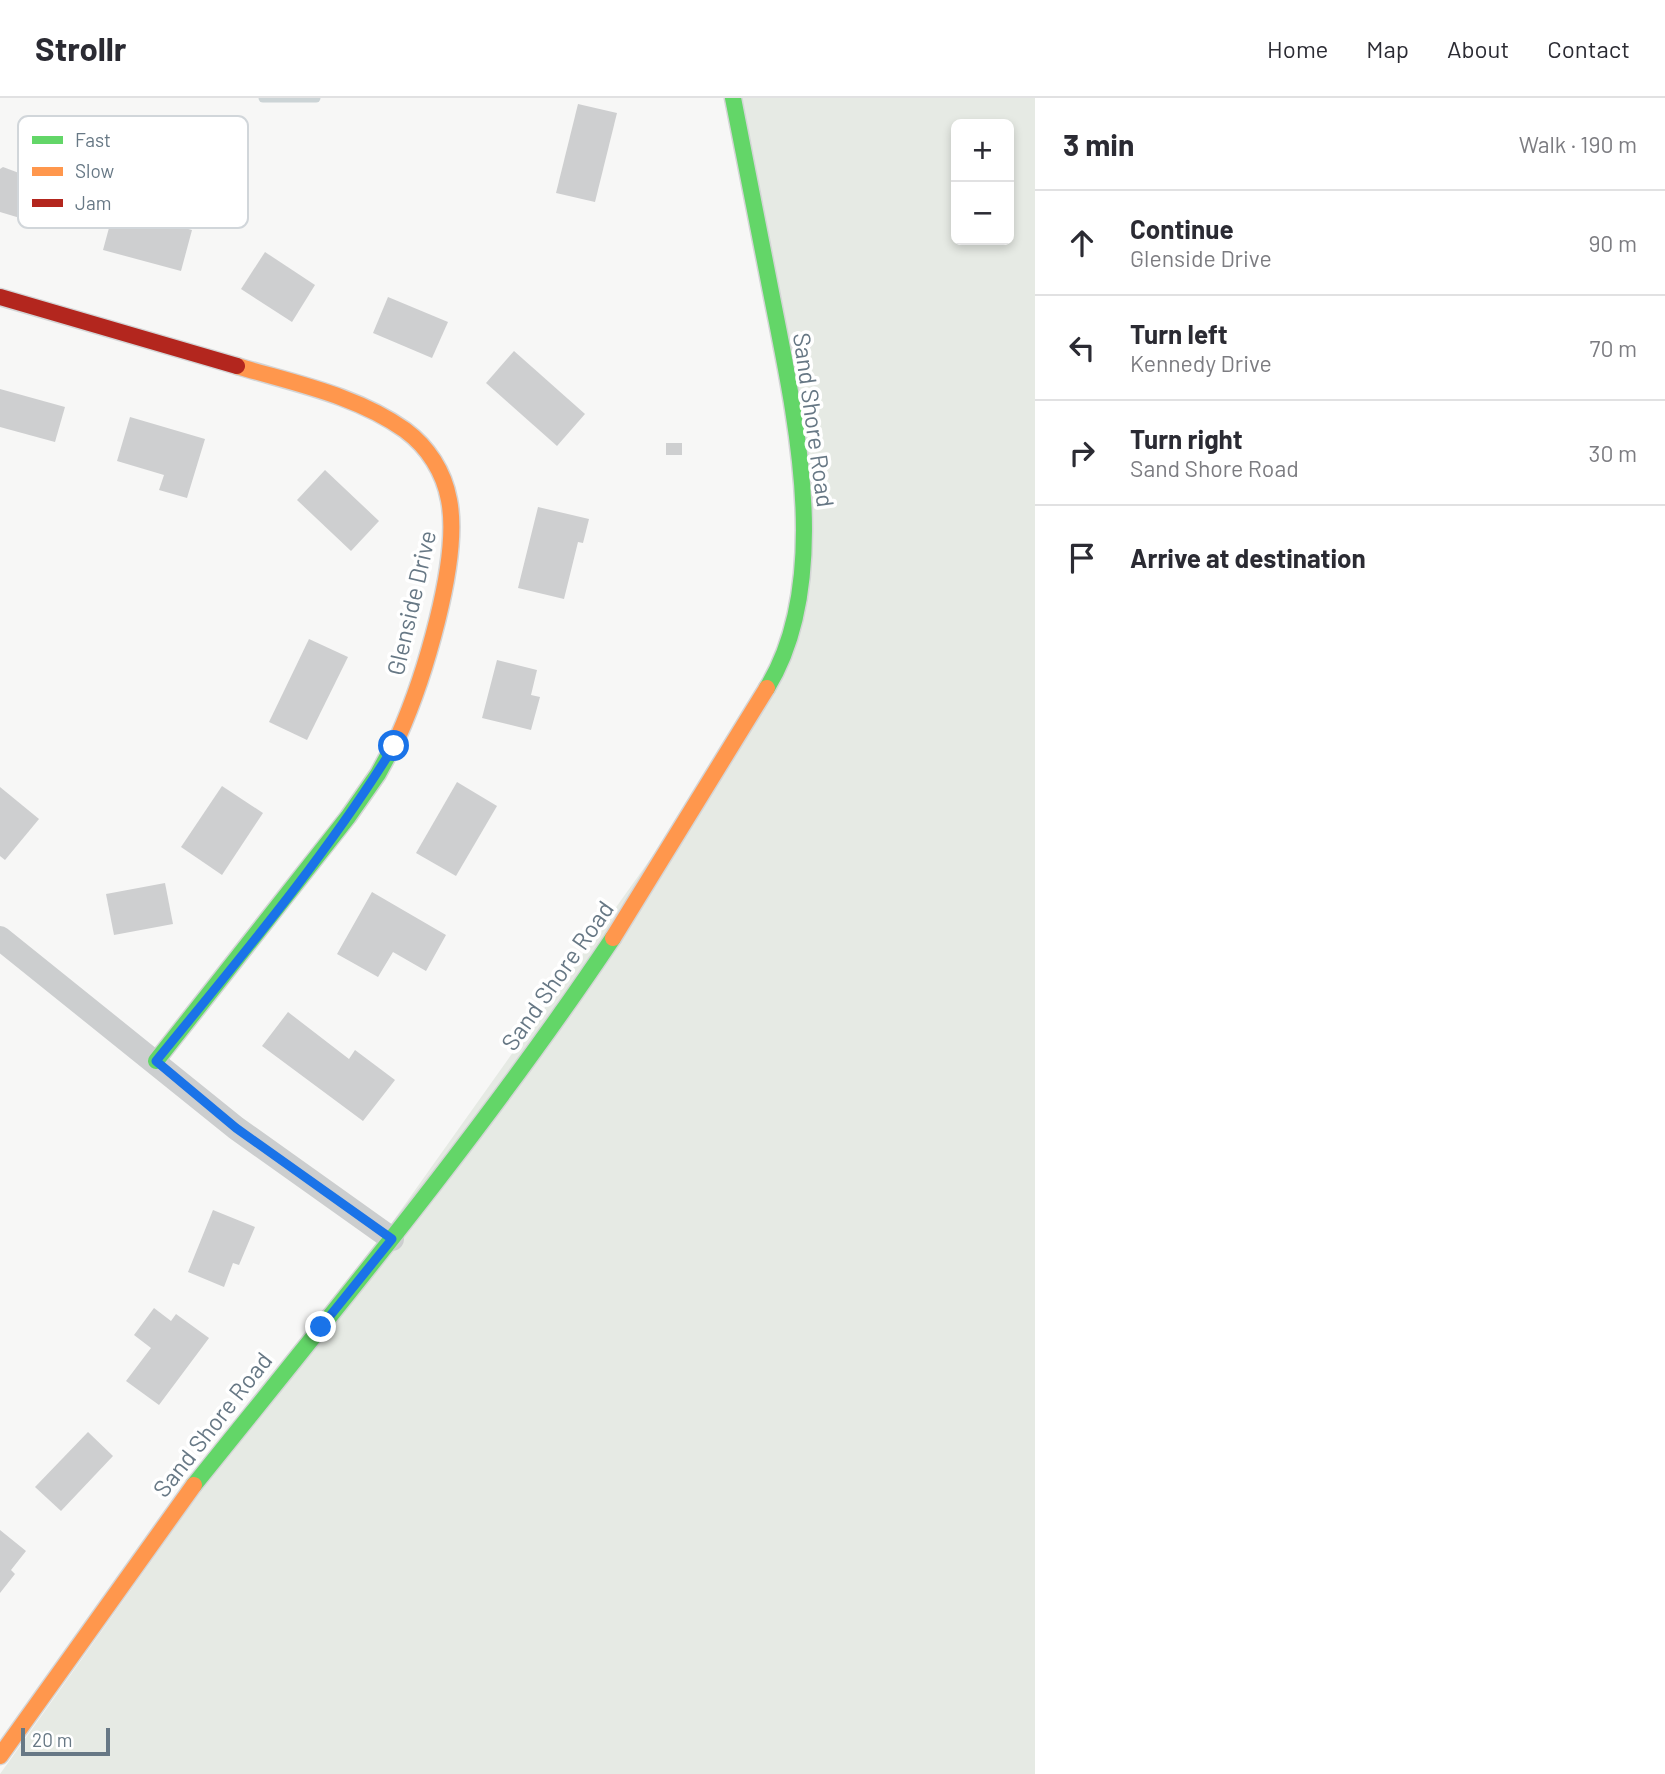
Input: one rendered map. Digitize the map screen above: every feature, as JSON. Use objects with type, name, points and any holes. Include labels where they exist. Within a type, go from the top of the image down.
[{"type":"street","name":"Sand Shore Road","points":[[0,1756],[185,1496],[392,1239],[567,1007],[642,895],[771,685],[786,652],[799,593],[804,535],[802,482],[784,359],[733,98]]},
{"type":"street","name":"Glenside Drive","points":[[0,297],[335,395],[376,411],[421,443],[443,474],[450,492],[452,555],[429,645],[394,746],[360,800],[274,915],[156,1061]]},
{"type":"street","points":[[0,938],[236,1128],[392,1239]]},
{"type":"shaded area","points":[[740,98],[1035,98],[1035,1774],[0,1774],[784,671],[805,467]]},
{"type":"building","points":[[578,104],[617,113],[595,202],[556,193]]},
{"type":"building","points":[[3,167],[18,173],[18,217],[0,212],[0,169]]},
{"type":"building","points":[[109,228],[192,230],[181,271],[103,250]]},
{"type":"building","points":[[265,252],[315,285],[292,322],[241,289]]},
{"type":"building","points":[[388,297],[448,322],[432,358],[373,333]]},
{"type":"building","points":[[514,351],[585,414],[557,446],[486,383]]},
{"type":"building","points":[[0,389],[65,407],[55,442],[0,427]]},
{"type":"building","points":[[130,417],[205,439],[187,498],[159,490],[164,475],[117,461]]},
{"type":"building","points":[[666,443],[682,443],[682,455],[666,455]]},
{"type":"building","points":[[325,470],[379,521],[351,551],[297,500]]},
{"type":"building","points":[[538,507],[589,519],[583,543],[578,542],[564,599],[518,588]]},
{"type":"building","points":[[309,639],[348,657],[307,740],[269,722]]},
{"type":"building","points":[[497,660],[537,670],[531,695],[540,697],[531,730],[482,718]]},
{"type":"building","points":[[457,782],[497,806],[456,876],[416,853]]},
{"type":"building","points":[[222,786],[263,813],[222,875],[181,847]]},
{"type":"building","points":[[0,787],[39,819],[5,860],[0,856]]},
{"type":"building","points":[[165,883],[173,924],[114,935],[106,894]]},
{"type":"building","points":[[372,892],[446,935],[426,971],[393,952],[378,977],[337,954]]},
{"type":"building","points":[[288,1012],[349,1059],[355,1050],[395,1080],[363,1121],[262,1046]]},
{"type":"building","points":[[213,1210],[255,1227],[239,1265],[233,1263],[224,1287],[188,1272]]},
{"type":"building","points":[[154,1308],[171,1321],[176,1314],[209,1338],[159,1405],[126,1381],[151,1348],[134,1335]]},
{"type":"building","points":[[88,1432],[113,1456],[61,1511],[35,1487]]},
{"type":"building","points":[[0,1530],[26,1551],[11,1570],[15,1574],[0,1593]]},
{"type":"waterway","points":[[263,98],[316,98]]},
{"type":"traffic: fast","points":[[733,98],[789,388],[803,493],[804,546],[799,597],[787,645],[767,688]]},
{"type":"traffic: fast","points":[[156,1061],[348,817],[378,774],[398,737]]},
{"type":"traffic: fast","points":[[194,1485],[462,1148],[613,938]]},
{"type":"traffic: slow","points":[[237,366],[324,391],[386,418],[421,444],[434,461],[443,480],[449,500],[451,525],[445,587],[418,685],[398,737]]},
{"type":"traffic: slow","points":[[613,938],[767,688]]},
{"type":"traffic: slow","points":[[0,1756],[194,1485]]},
{"type":"traffic: jam","points":[[0,297],[237,366]]},
{"type":"route","points":[[321,1327],[392,1239],[236,1128],[156,1061],[250,946],[360,800],[394,746]]}]
